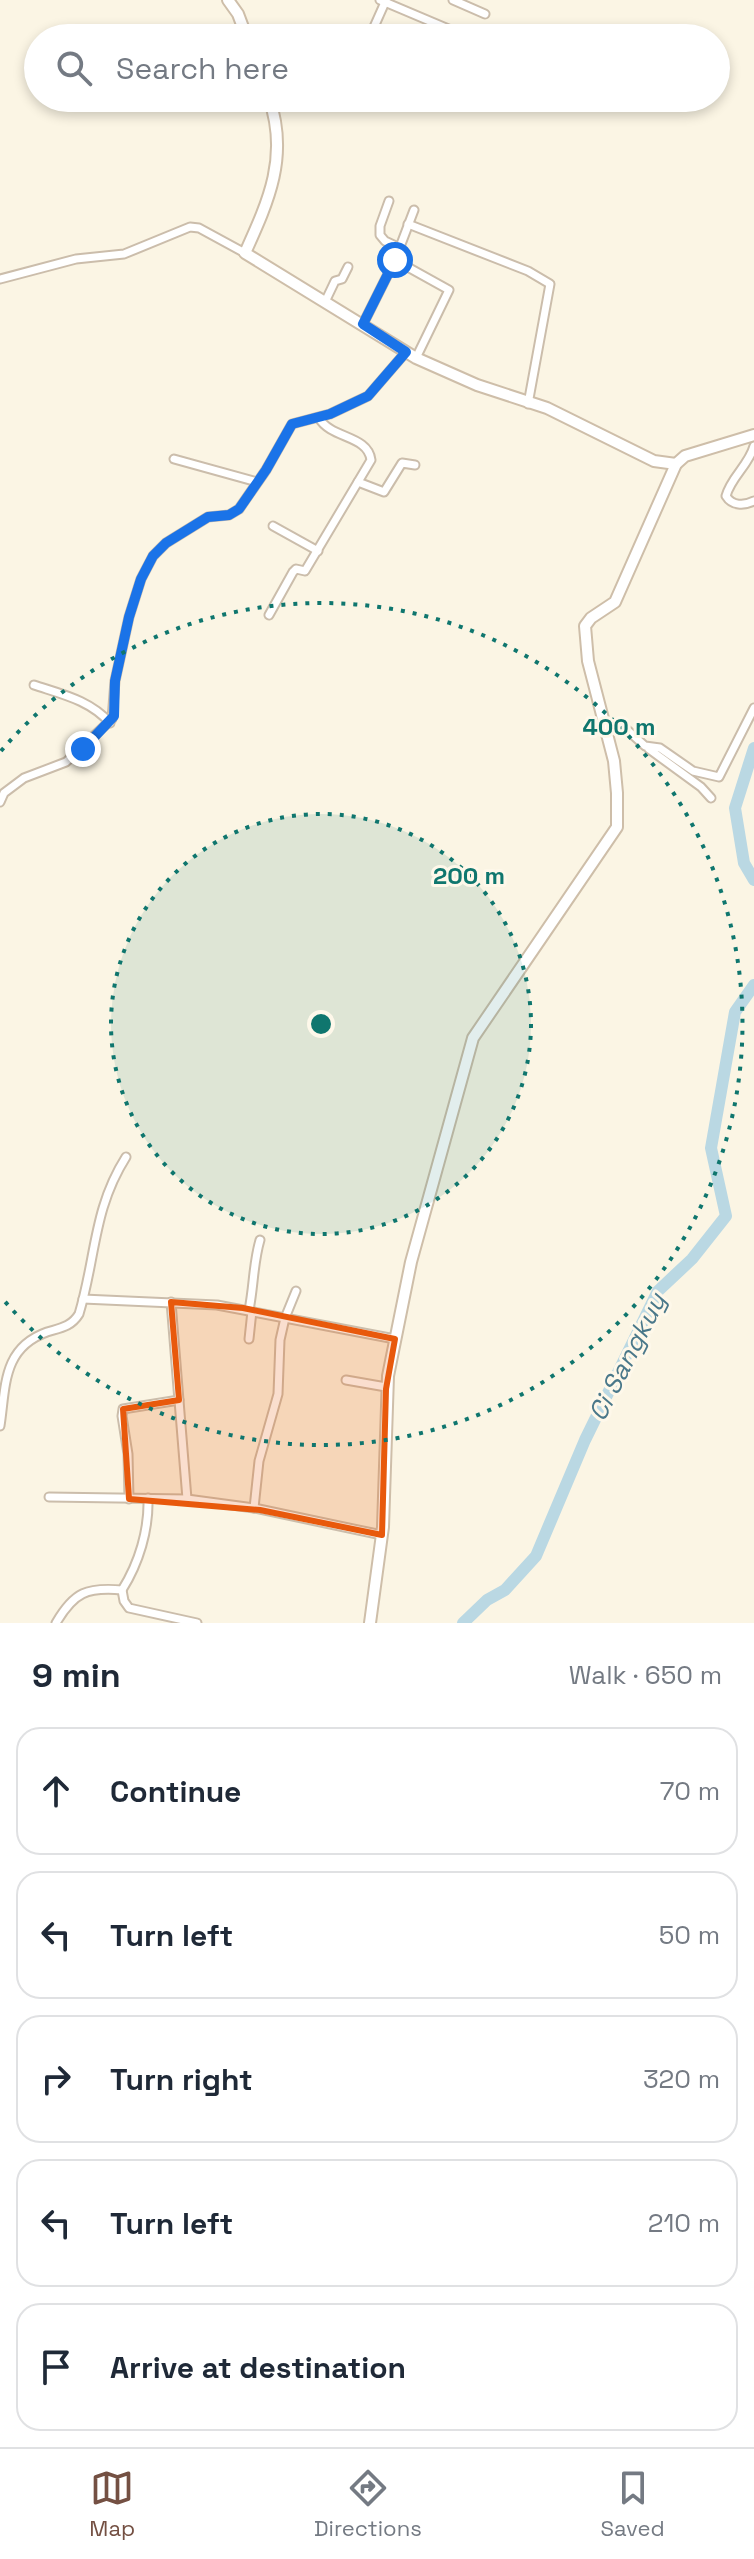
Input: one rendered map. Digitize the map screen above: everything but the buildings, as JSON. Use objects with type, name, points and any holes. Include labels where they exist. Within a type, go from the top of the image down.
[{"type":"street","points":[[228,0],[242,24]]},
{"type":"street","points":[[453,0],[485,14]]},
{"type":"street","points":[[375,24],[384,1],[437,24]]},
{"type":"street","points":[[245,253],[264,209],[278,151],[273,112]]},
{"type":"street","points":[[389,201],[380,235],[400,248]]},
{"type":"street","points":[[363,324],[395,260],[414,210]]},
{"type":"street","points":[[408,224],[528,271],[550,284],[528,404]]},
{"type":"street","points":[[0,279],[76,259],[124,254],[190,227],[199,228],[411,355],[528,404],[547,408],[654,461],[676,464]]},
{"type":"street","points":[[0,802],[2,791],[32,774],[66,762],[110,723],[115,712],[115,681],[129,619],[141,579],[156,551],[208,517],[229,515],[239,509],[292,424],[319,418],[372,393],[411,355],[449,290],[395,260]]},
{"type":"street","points":[[325,302],[335,281],[342,279],[348,267]]},
{"type":"street","points":[[269,615],[293,572],[297,569],[304,571],[318,551],[371,460],[370,453],[349,438],[327,429],[319,418]]},
{"type":"street","points":[[370,1623],[382,1535],[386,1387],[416,1242],[477,1028],[617,827],[615,769],[585,648],[585,626],[591,618],[615,602],[676,464],[685,456],[754,439],[752,453],[726,496],[739,505],[754,501]]},
{"type":"street","points":[[174,459],[257,482]]},
{"type":"street","points":[[358,482],[384,492],[402,463],[415,465]]},
{"type":"street","points":[[273,526],[318,551]]},
{"type":"street","points":[[34,685],[65,694],[97,710],[110,723]]},
{"type":"street","points":[[649,749],[660,748],[693,771],[719,777],[754,708]]},
{"type":"street","points":[[602,721],[625,728],[711,798]]},
{"type":"street","points":[[0,1426],[2,1392],[10,1362],[40,1335],[71,1324],[79,1314],[93,1243],[109,1189],[126,1157]]},
{"type":"street","points":[[249,1339],[256,1274],[253,1265],[260,1240]]},
{"type":"street","points":[[254,1508],[259,1461],[278,1394],[280,1340],[296,1291]]},
{"type":"street","points":[[83,1299],[171,1302],[251,1310],[395,1339]]},
{"type":"street","points":[[171,1302],[187,1499]]},
{"type":"street","points":[[346,1380],[386,1387]]},
{"type":"street","points":[[129,1499],[123,1409],[179,1400]]},
{"type":"street","points":[[49,1497],[187,1499],[254,1508],[382,1535]]},
{"type":"street","points":[[148,1498],[148,1516],[136,1563],[122,1590],[124,1601],[129,1608],[197,1623]]},
{"type":"street","points":[[56,1623],[72,1602],[86,1591],[99,1588],[122,1590]]},
{"type":"highlighted area","points":[[171,1302],[243,1308],[395,1339],[386,1389],[382,1535],[260,1510],[129,1499],[123,1409],[179,1400]]},
{"type":"waterway","name":"Ci Sangkuy","points":[[754,748],[735,808],[744,863],[754,880]]},
{"type":"waterway","name":"Ci Sangkuy","points":[[463,1623],[487,1600],[505,1590],[536,1556],[585,1440],[658,1291],[692,1259],[726,1216],[711,1148],[735,1012],[754,985]]},
{"type":"route","points":[[83,749],[114,716],[115,681],[129,617],[141,579],[156,551],[208,517],[229,515],[239,509],[292,424],[330,414],[368,396],[406,352],[363,324],[395,260]]}]
